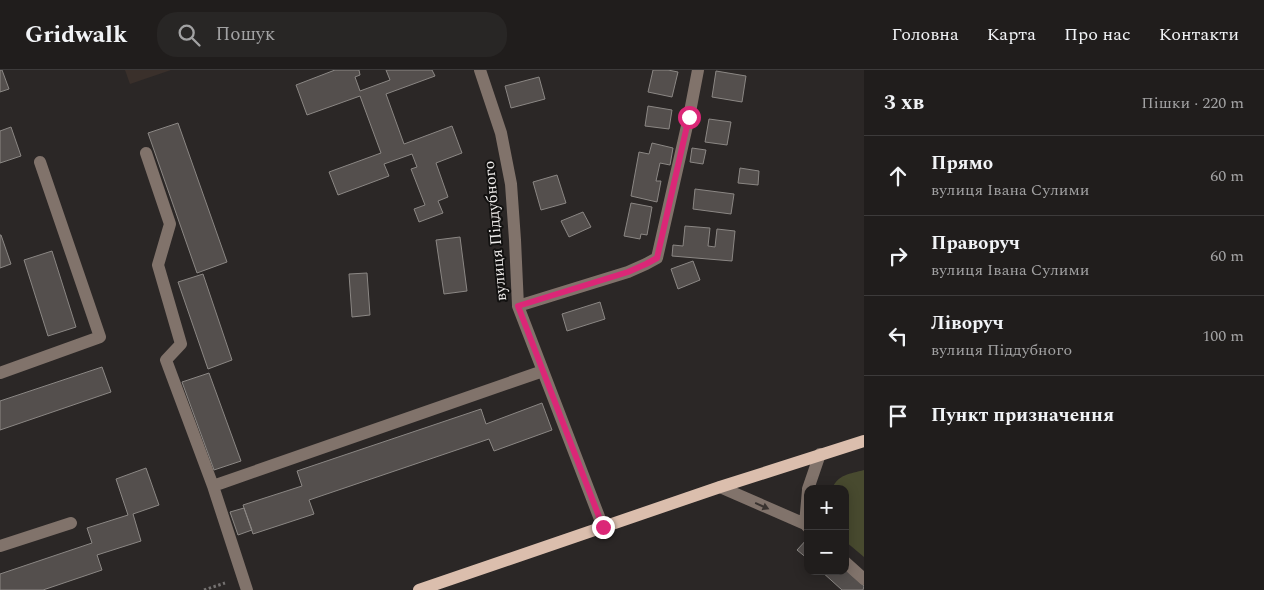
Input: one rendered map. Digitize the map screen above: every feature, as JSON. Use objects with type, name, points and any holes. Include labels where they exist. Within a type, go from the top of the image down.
[{"type":"main road","points":[[826,452],[864,432]]},
{"type":"main road","points":[[419,590],[720,487],[826,452],[861,443]]},
{"type":"street","name":"вулиця Піддубного","points":[[480,70],[501,132],[511,184],[518,306],[603,527]]},
{"type":"street","points":[[518,306],[628,272],[657,258],[698,70]]},
{"type":"street","points":[[146,153],[170,224],[158,265],[181,344],[166,360],[213,486],[247,590]]},
{"type":"street","points":[[0,373],[100,337],[40,162]]},
{"type":"street","points":[[213,486],[543,371]]},
{"type":"street","points":[[810,485],[826,452]]},
{"type":"street","points":[[720,487],[804,525]]},
{"type":"street","points":[[0,546],[71,523]]},
{"type":"street","points":[[849,566],[864,579]]},
{"type":"path","points":[[204,590],[225,583]]},
{"type":"shaded area","points":[[125,70],[171,70],[130,84]]},
{"type":"green space","points":[[864,470],[864,557],[849,544],[849,485],[834,485],[841,477]]},
{"type":"building","points":[[0,70],[2,70],[9,89],[0,92]]},
{"type":"building","points":[[335,70],[359,70],[360,75],[355,77],[360,91],[390,80],[386,70],[432,70],[435,76],[386,94],[404,144],[452,126],[462,153],[436,163],[448,197],[438,201],[443,213],[419,222],[414,209],[425,205],[411,169],[417,167],[412,154],[384,164],[389,176],[338,195],[329,172],[381,153],[360,96],[307,115],[296,85]]},
{"type":"building","points":[[653,70],[678,72],[672,97],[648,92]]},
{"type":"building","points":[[716,71],[746,76],[742,102],[712,97]]},
{"type":"building","points":[[539,77],[545,99],[511,108],[505,86]]},
{"type":"building","points":[[648,106],[672,110],[669,129],[645,126]]},
{"type":"building","points":[[709,119],[731,122],[727,145],[705,142]]},
{"type":"building","points":[[178,123],[227,262],[197,273],[148,133]]},
{"type":"building","points":[[11,127],[21,156],[0,163],[0,131]]},
{"type":"building","points":[[652,143],[673,148],[670,165],[660,163],[656,181],[661,181],[657,202],[631,196],[639,152],[649,154]]},
{"type":"building","points":[[692,148],[706,150],[703,164],[690,162]]},
{"type":"building","points":[[740,168],[759,171],[758,185],[738,183]]},
{"type":"building","points":[[557,175],[566,203],[541,210],[533,182]]},
{"type":"building","points":[[695,189],[734,194],[731,214],[693,209]]},
{"type":"building","points":[[631,203],[652,207],[647,235],[641,234],[640,239],[624,236]]},
{"type":"building","points":[[583,212],[591,227],[569,237],[561,221]]},
{"type":"building","points":[[685,226],[710,228],[708,246],[715,247],[717,229],[735,231],[732,261],[672,256],[673,245],[683,246]]},
{"type":"building","points":[[0,235],[11,264],[0,268]]},
{"type":"building","points":[[460,237],[467,291],[444,294],[436,240]]},
{"type":"building","points":[[52,251],[76,327],[48,336],[24,260]]},
{"type":"building","points":[[693,261],[700,280],[678,289],[671,269]]},
{"type":"building","points":[[367,273],[370,315],[352,317],[349,274]]},
{"type":"building","points":[[203,274],[232,360],[208,369],[178,282]]},
{"type":"building","points":[[600,302],[605,319],[567,331],[562,314]]},
{"type":"building","points":[[102,367],[111,392],[0,430],[0,401]]},
{"type":"building","points":[[209,373],[241,461],[214,470],[182,382]]},
{"type":"building","points":[[542,403],[552,430],[494,451],[489,439],[309,500],[314,514],[253,534],[243,505],[302,486],[297,471],[481,409],[486,424]]},
{"type":"building","points":[[146,468],[159,505],[133,514],[141,541],[97,555],[102,570],[43,590],[0,590],[0,574],[92,543],[87,528],[128,515],[116,479]]},
{"type":"building","points":[[244,508],[252,530],[238,535],[230,512]]},
{"type":"building","points":[[804,542],[804,556],[797,550]]},
{"type":"building","points":[[849,573],[864,586],[863,590],[842,590],[825,575],[849,575]]},
{"type":"route","points":[[603,527],[518,306],[628,272],[657,258],[689,117]]}]
